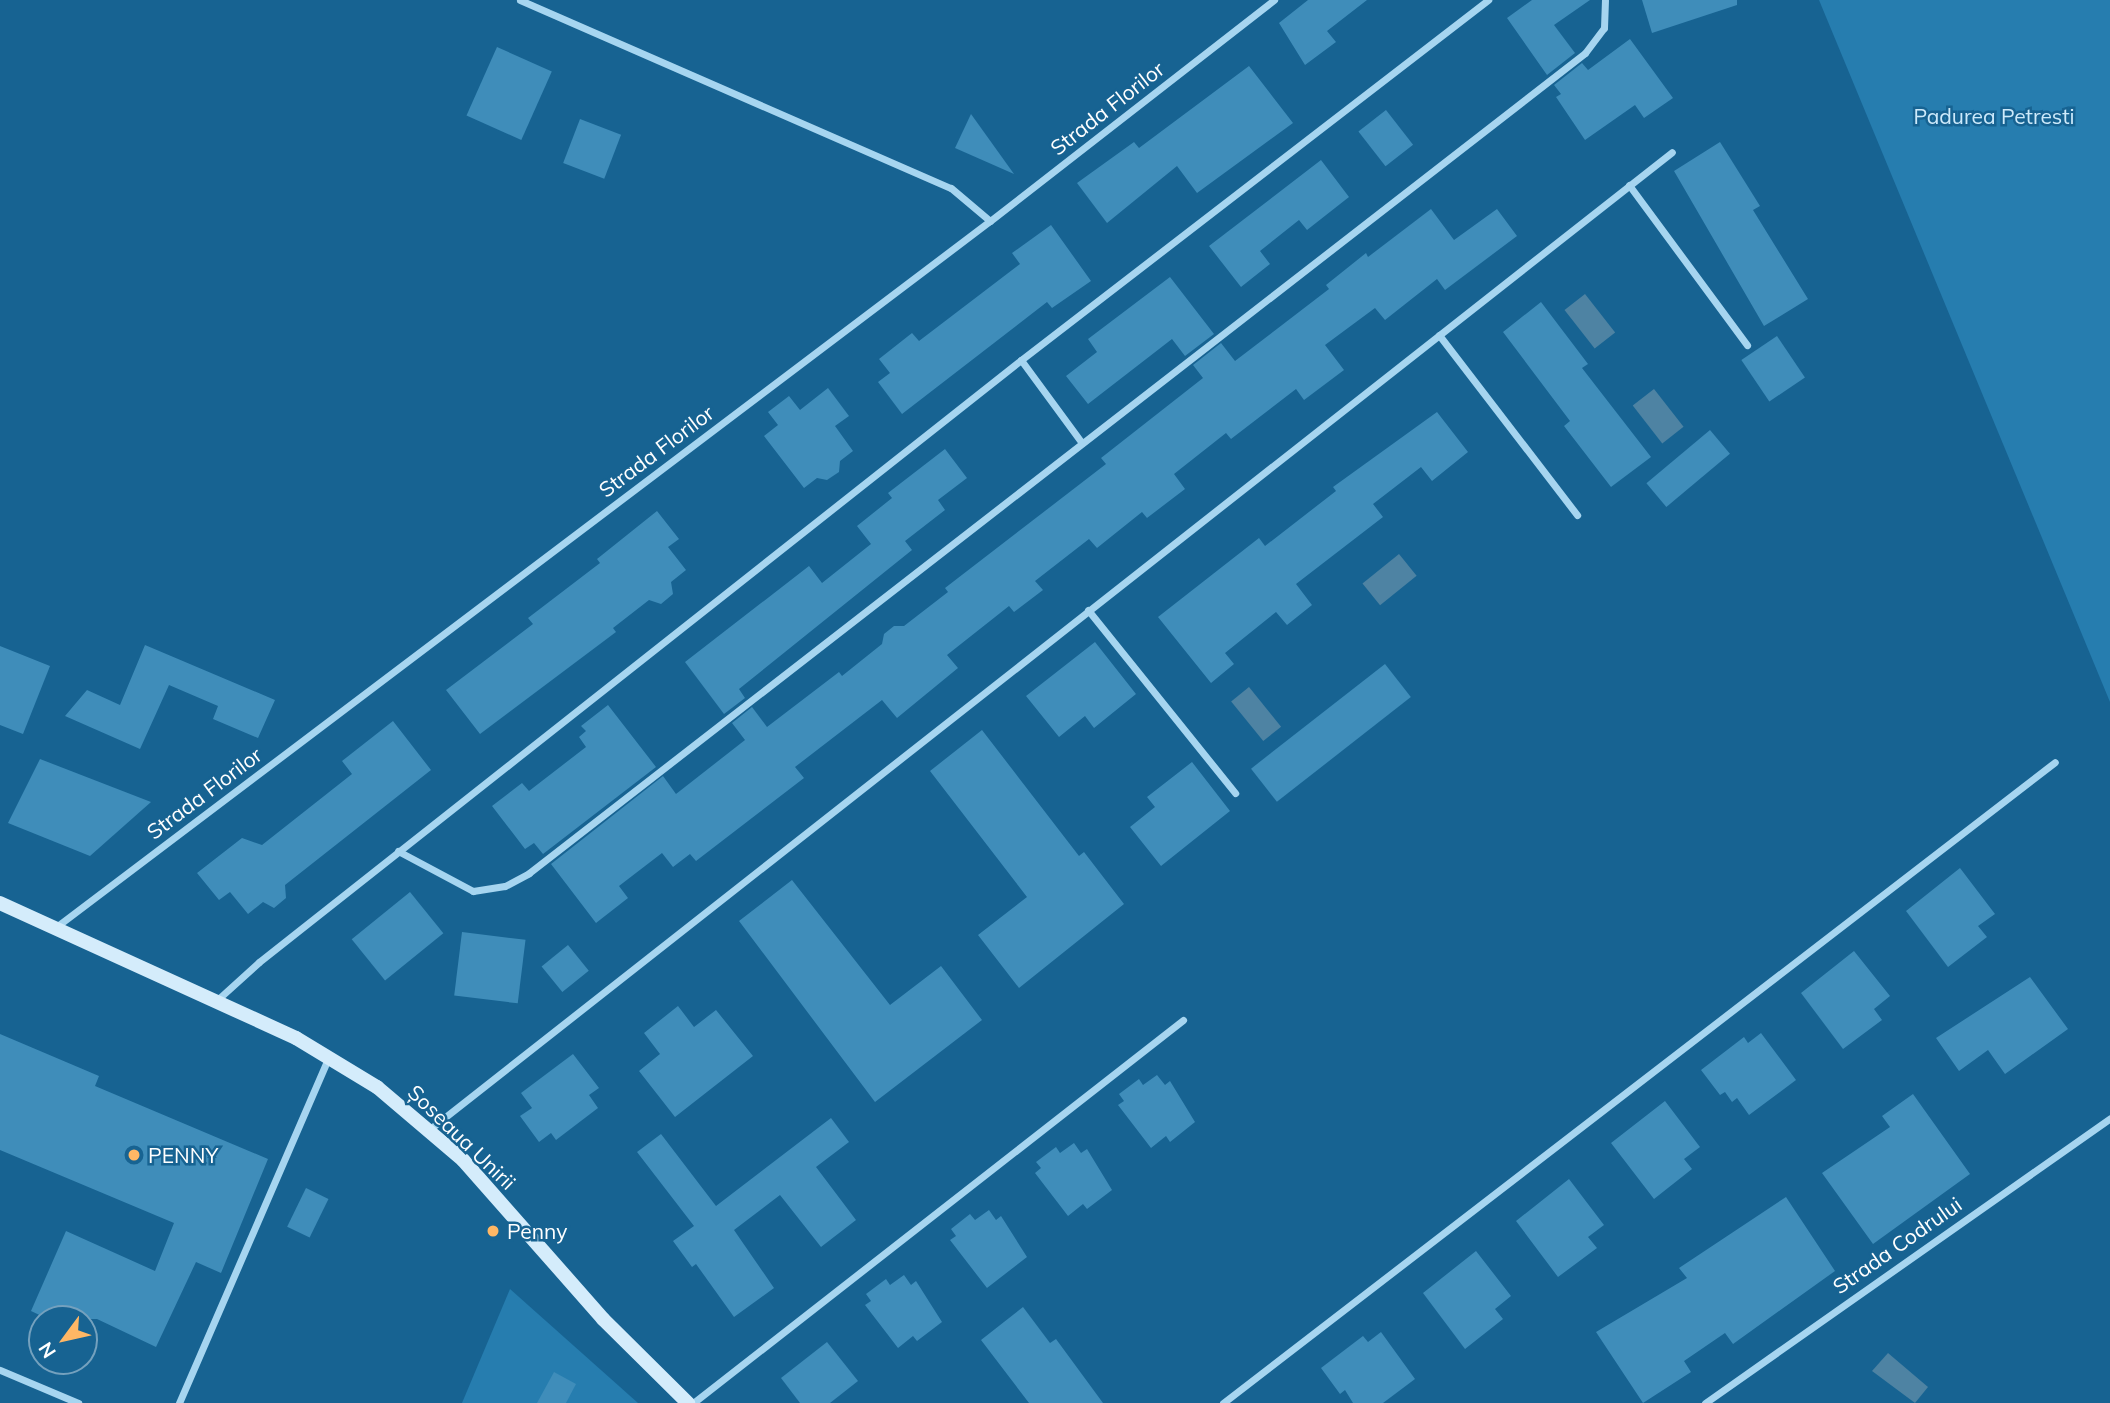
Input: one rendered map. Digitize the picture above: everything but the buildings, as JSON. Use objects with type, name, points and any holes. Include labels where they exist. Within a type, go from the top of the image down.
[{"type":"main road","name":"Șoseaua Unirii","points":[[0,903],[216,1001],[329,1056],[430,1129],[493,1193],[635,1353],[690,1403]]},
{"type":"street","points":[[520,0],[951,188],[990,220]]},
{"type":"street","name":"Strada Florilor","points":[[56,927],[990,220],[1274,0]]},
{"type":"street","points":[[216,1001],[398,851],[1021,360],[1488,0]]},
{"type":"street","points":[[398,851],[473,891],[505,886],[529,873],[1585,53],[1604,27],[1605,0]]},
{"type":"street","points":[[430,1129],[1672,152]]},
{"type":"street","points":[[1629,186],[1747,345]]},
{"type":"street","points":[[1438,335],[1577,515]]},
{"type":"street","points":[[1021,360],[1082,443]]},
{"type":"street","points":[[1088,610],[1235,793]]},
{"type":"street","points":[[1223,1403],[2055,762]]},
{"type":"street","points":[[690,1403],[1183,1020]]},
{"type":"street","points":[[179,1403],[329,1056]]},
{"type":"street","name":"Strada Codrului","points":[[1705,1403],[2110,1118]]},
{"type":"street","points":[[0,1370],[78,1403]]},
{"type":"green space","name":"Padurea Petresti","points":[[1819,0],[2110,0],[2110,702]]},
{"type":"green space","points":[[510,1289],[638,1403],[462,1403]]},
{"type":"shaded area","points":[[1585,294],[1615,333],[1595,349],[1565,310]]},
{"type":"shaded area","points":[[1654,389],[1684,427],[1662,443],[1633,406]]},
{"type":"shaded area","points":[[1399,554],[1417,576],[1380,605],[1362,584]]},
{"type":"shaded area","points":[[1249,687],[1281,727],[1263,741],[1231,701]]},
{"type":"shaded area","points":[[1888,1353],[1928,1387],[1915,1403],[1872,1371]]},
{"type":"place","name":"PENNY","points":[[134,1155]]},
{"type":"place","name":"Penny","points":[[493,1231]]}]
